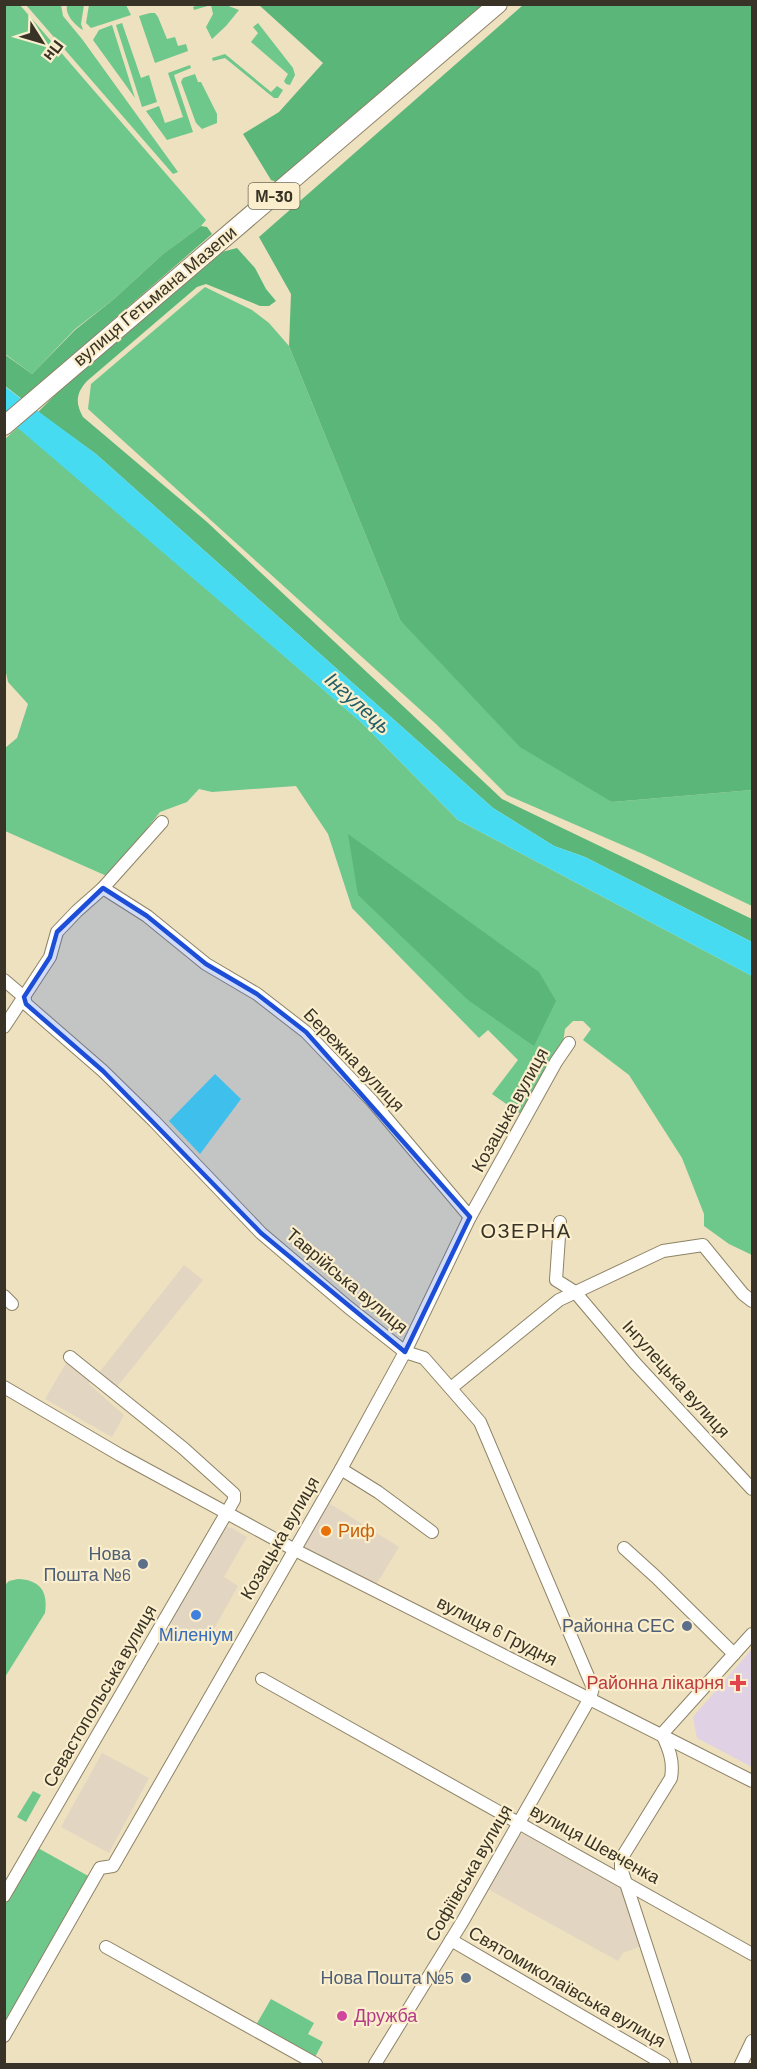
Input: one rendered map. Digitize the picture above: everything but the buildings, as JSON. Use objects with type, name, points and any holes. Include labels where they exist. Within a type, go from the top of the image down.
[{"type":"highway","name":"вулиця Гетьмана Мазепи","points":[[4,426],[498,4]]},
{"type":"street","points":[[4,1027],[51,957],[57,932],[103,888],[162,822]]},
{"type":"street","name":"Бережна вулиця","points":[[103,888],[147,916],[206,964],[257,994],[306,1032],[372,1101],[470,1217]]},
{"type":"street","name":"Таврійська вулиця","points":[[4,980],[24,997],[26,1004],[103,1071],[154,1121],[261,1233],[405,1352],[424,1358],[480,1422],[593,1688],[590,1698]]},
{"type":"street","name":"Козацька вулиця","points":[[4,2036],[100,1868],[113,1866],[295,1550],[405,1352],[470,1217],[556,1062],[569,1043]]},
{"type":"street","name":"Інгулецька вулиця","points":[[560,1222],[556,1280],[575,1292],[635,1363],[753,1489]]},
{"type":"street","points":[[451,1388],[559,1300],[663,1251],[703,1245],[743,1294],[753,1301]]},
{"type":"street","points":[[70,1357],[183,1448],[234,1494],[234,1500],[226,1514]]},
{"type":"street","name":"вулиця 6 Грудня","points":[[4,1387],[226,1514],[753,1781]]},
{"type":"street","points":[[341,1469],[378,1492],[432,1532]]},
{"type":"street","name":"Севастопольська вулиця","points":[[4,1896],[226,1514]]},
{"type":"street","points":[[624,1548],[734,1654]]},
{"type":"street","points":[[685,2064],[624,1881],[621,1859],[671,1778],[673,1767],[662,1734],[753,1634]]},
{"type":"street","name":"вулиця Шевченка","points":[[262,1679],[753,1954]]},
{"type":"street","name":"Софіївська вулиця","points":[[379,2063],[520,1823],[590,1698]]},
{"type":"street","name":"Святомиколаївська вулиця","points":[[451,1940],[664,2064]]},
{"type":"street","points":[[106,1947],[316,2064]]},
{"type":"street","points":[[741,2064],[753,2041]]},
{"type":"highlighted area","points":[[103,888],[147,916],[206,964],[257,994],[306,1032],[470,1217],[405,1352],[261,1233],[103,1071],[26,1004],[24,997],[50,957],[57,932]]},
{"type":"shaded area","points":[[184,1265],[203,1280],[116,1388],[98,1374]]},
{"type":"shaded area","points":[[68,1360],[90,1378],[89,1384],[124,1415],[112,1437],[45,1399]]},
{"type":"shaded area","points":[[327,1502],[399,1547],[376,1585],[308,1551],[304,1546],[305,1540]]},
{"type":"shaded area","points":[[227,1527],[247,1537],[224,1577],[238,1586],[206,1643],[168,1622],[223,1529]]},
{"type":"shaded area","name":"Районна лікарня","points":[[752,1649],[752,1767],[697,1738],[693,1717]]},
{"type":"shaded area","points":[[102,1753],[149,1778],[109,1853],[61,1827]]},
{"type":"shaded area","points":[[524,1833],[621,1886],[641,1946],[623,1953],[618,1961],[486,1888],[515,1837]]},
{"type":"green space","points":[[19,4],[206,220],[163,254],[114,299],[75,329],[32,374],[5,354],[4,5]]},
{"type":"green space","points":[[200,4],[226,5],[239,10],[212,39],[206,27],[213,14],[211,5],[194,10],[193,7]]},
{"type":"green space","points":[[26,5],[61,5],[63,16],[178,172],[173,174]]},
{"type":"green space","points":[[67,5],[84,5],[81,24],[83,30],[69,16]]},
{"type":"green space","points":[[89,5],[126,5],[131,15],[91,28],[86,23]]},
{"type":"green space","points":[[259,5],[483,5],[277,182],[271,180],[243,134],[279,112],[323,63]]},
{"type":"green space","points":[[523,5],[752,5],[752,790],[612,802],[520,747],[400,620],[289,346],[291,294],[259,237]]},
{"type":"green space","points":[[155,13],[158,17],[167,39],[175,37],[178,46],[186,44],[188,51],[155,63],[139,16]]},
{"type":"green space","points":[[122,23],[141,78],[149,75],[157,102],[142,107],[116,25]]},
{"type":"green space","points":[[258,23],[293,68],[295,75],[290,85],[284,81],[288,74],[251,42],[258,33],[253,27]]},
{"type":"green space","points":[[112,25],[135,98],[93,40],[99,30]]},
{"type":"green space","points":[[225,54],[271,92],[277,86],[283,90],[278,98],[274,98],[225,58],[213,61],[212,58]]},
{"type":"green space","points":[[190,65],[191,68],[174,75],[193,132],[167,140],[146,111],[159,106],[165,123],[183,117],[168,73]]},
{"type":"green space","points":[[195,74],[217,114],[217,123],[202,129],[196,123],[181,82],[183,78]]},
{"type":"green space","points":[[201,226],[207,227],[212,234],[22,399],[5,386],[4,354],[32,374],[75,330],[114,299],[163,254]]},
{"type":"green space","points":[[237,248],[255,268],[266,289],[276,301],[269,306],[260,306],[206,284],[197,287],[87,381],[78,398],[83,417],[207,522],[502,799],[752,919],[752,942],[585,857],[554,846],[493,808],[96,454],[38,412],[218,253]]},
{"type":"green space","points":[[205,287],[252,310],[269,323],[289,346],[400,620],[612,802],[752,790],[752,906],[643,854],[507,795],[436,724],[88,409],[91,384]]},
{"type":"green space","points":[[18,427],[362,723],[458,820],[752,976],[752,1255],[729,1244],[704,1226],[704,1214],[682,1158],[629,1075],[583,1040],[591,1029],[583,1021],[573,1021],[565,1029],[563,1043],[522,1115],[492,1094],[518,1060],[488,1030],[479,1038],[352,908],[328,834],[296,786],[212,792],[199,789],[187,802],[160,812],[109,877],[5,831],[5,748],[17,738],[28,704],[8,682],[5,668],[4,440]]},
{"type":"green space","points":[[348,834],[539,972],[556,1001],[534,1046],[468,1000],[358,895]]},
{"type":"green space","points":[[18,1579],[32,1582],[41,1588],[46,1605],[45,1613],[5,1677],[5,1585],[9,1581]]},
{"type":"green space","points":[[33,1791],[41,1795],[26,1822],[17,1817]]},
{"type":"green space","points":[[38,1848],[90,1877],[5,2027],[5,1905]]},
{"type":"green space","points":[[271,1999],[314,2023],[308,2034],[323,2042],[314,2059],[256,2025]]},
{"type":"water","name":"Інгулець","points":[[4,386],[96,454],[493,808],[554,846],[585,857],[752,942],[752,976],[458,820],[362,723],[5,417]]},
{"type":"water","points":[[215,1074],[241,1099],[200,1154],[169,1121]]},
{"type":"place","name":"Риф","points":[[326,1531]]},
{"type":"place","name":"Нова Пошта №6","points":[[143,1564]]},
{"type":"place","name":"Міленіум","points":[[196,1615]]},
{"type":"place","name":"Районна СЕС","points":[[687,1626]]},
{"type":"place","name":"Районна лікарня","points":[[738,1683]]},
{"type":"place","name":"Нова Пошта №5","points":[[466,1978]]},
{"type":"place","name":"Дружба","points":[[342,2016]]},
{"type":"district","name":"ОЗЕРНА","points":[[526,1231]]}]
